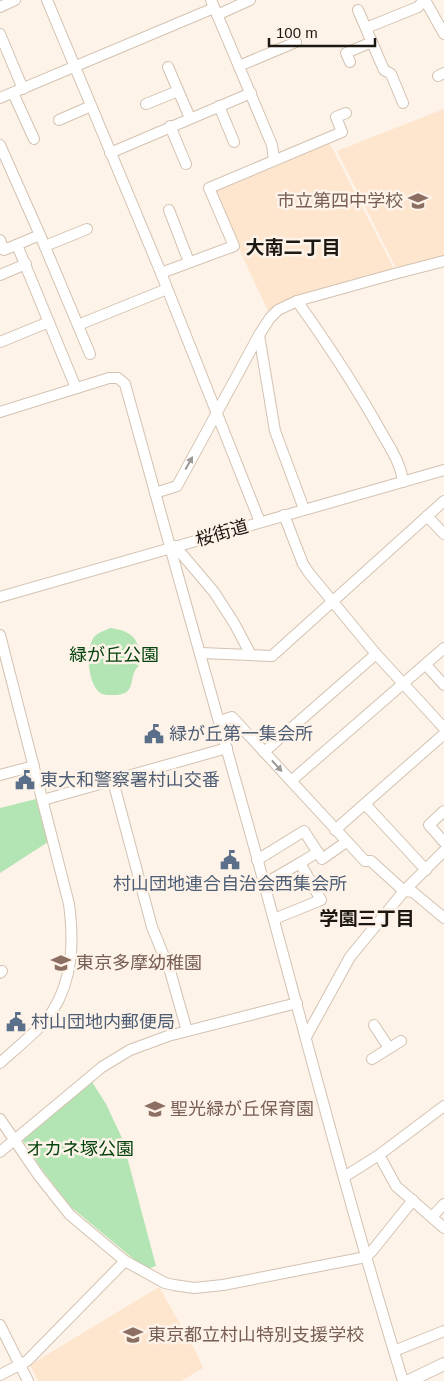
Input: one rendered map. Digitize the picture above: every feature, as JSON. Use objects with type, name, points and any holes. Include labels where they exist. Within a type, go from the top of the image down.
[{"type":"main road","points":[[408,1381],[444,1364]]},
{"type":"street","points":[[0,7],[14,0]]},
{"type":"street","points":[[47,0],[161,272],[260,522]]},
{"type":"street","points":[[0,98],[214,8],[250,0]]},
{"type":"street","points":[[366,28],[418,7],[425,0],[444,34]]},
{"type":"street","points":[[214,8],[272,145],[274,160]]},
{"type":"street","points":[[358,10],[384,70],[391,74],[403,103]]},
{"type":"street","points":[[0,34],[34,139]]},
{"type":"street","points":[[239,66],[296,42]]},
{"type":"street","points":[[350,62],[346,53],[372,42]]},
{"type":"street","points":[[168,67],[190,118]]},
{"type":"street","points":[[146,104],[178,91]]},
{"type":"street","points":[[110,153],[251,93]]},
{"type":"street","points":[[59,120],[91,106]]},
{"type":"street","points":[[219,106],[234,142]]},
{"type":"street","points":[[161,272],[234,246],[209,188],[342,132],[336,117],[346,114]]},
{"type":"street","points":[[170,126],[186,164]]},
{"type":"street","points":[[0,145],[90,354]]},
{"type":"street","points":[[169,210],[189,262]]},
{"type":"street","points":[[45,246],[87,228]]},
{"type":"street","points":[[0,240],[4,250],[40,235]]},
{"type":"street","points":[[17,245],[76,388]]},
{"type":"street","points":[[155,493],[176,486],[259,335],[270,318],[278,310],[297,301],[444,261]]},
{"type":"street","points":[[0,275],[26,264]]},
{"type":"street","points":[[78,325],[167,289]]},
{"type":"street","points":[[297,301],[327,343],[368,408],[390,447],[402,473],[403,482]]},
{"type":"street","points":[[0,342],[49,322]]},
{"type":"street","points":[[259,335],[275,431],[304,509]]},
{"type":"street","points":[[0,412],[114,377],[124,381],[155,493],[173,547],[366,1257],[394,1351],[408,1381]]},
{"type":"street","name":"桜街道","points":[[0,597],[444,470]]},
{"type":"street","points":[[201,653],[272,656],[444,500]]},
{"type":"street","points":[[284,515],[303,564],[376,654],[444,728]]},
{"type":"street","points":[[427,516],[444,534]]},
{"type":"street","points":[[173,547],[214,592],[234,622],[251,655]]},
{"type":"street","points":[[0,635],[69,904],[73,940],[72,959],[66,983],[51,1012],[0,1064]]},
{"type":"street","points":[[291,781],[444,648]]},
{"type":"street","points":[[264,752],[376,654]]},
{"type":"street","points":[[426,665],[444,685]]},
{"type":"street","points":[[220,721],[232,717],[365,861],[370,861],[404,891],[413,892],[444,918]]},
{"type":"street","points":[[336,830],[444,734]]},
{"type":"street","points":[[43,800],[227,748]]},
{"type":"street","points":[[0,775],[34,766]]},
{"type":"street","points":[[113,781],[152,926],[170,971],[187,1031]]},
{"type":"street","points":[[365,804],[426,870]]},
{"type":"street","points":[[444,811],[429,825],[444,842]]},
{"type":"street","points":[[258,860],[304,831],[322,859],[346,842]]},
{"type":"street","points":[[264,884],[318,852]]},
{"type":"street","points":[[306,1037],[350,957],[404,891],[444,852]]},
{"type":"street","points":[[274,919],[321,900],[300,863]]},
{"type":"street","points":[[0,1152],[102,1067],[130,1050],[160,1038],[297,1004]]},
{"type":"street","points":[[374,1025],[389,1048]]},
{"type":"street","points":[[372,1058],[401,1041]]},
{"type":"street","points":[[344,1177],[379,1156],[444,1106]]},
{"type":"street","points":[[0,1119],[39,1176],[70,1215],[126,1261],[165,1283],[194,1288],[223,1285],[366,1257],[413,1200]]},
{"type":"street","points":[[379,1156],[396,1186],[444,1228]]},
{"type":"street","points":[[432,1217],[444,1204]]},
{"type":"street","points":[[0,1375],[27,1361],[126,1261]]},
{"type":"street","points":[[0,1325],[28,1381]]},
{"type":"street","points":[[394,1351],[444,1331]]},
{"type":"shaded area","points":[[444,109],[444,257],[396,268],[337,151]]},
{"type":"shaded area","points":[[329,142],[394,269],[297,299],[269,313],[212,191]]},
{"type":"shaded area","name":"東京都立村山特別支援学校","points":[[159,1287],[203,1368],[181,1381],[38,1381],[30,1365]]},
{"type":"green space","name":"緑が丘公園","points":[[110,628],[120,630],[132,636],[139,648],[140,656],[140,664],[134,672],[130,688],[126,692],[117,695],[105,695],[99,692],[92,681],[89,665],[91,642],[94,637]]},
{"type":"green space","points":[[36,799],[48,842],[0,873],[0,808]]},
{"type":"green space","name":"オカネ塚公園","points":[[92,1082],[106,1104],[122,1138],[156,1266],[147,1269],[71,1207],[43,1171],[22,1139]]},
{"type":"place","name":"市立第四中学校","points":[[418,201]]},
{"type":"place","name":"緑が丘第一集会所","points":[[154,734]]},
{"type":"place","name":"東大和警察署村山交番","points":[[25,780]]},
{"type":"place","name":"村山団地連合自治会西集会所","points":[[230,860]]},
{"type":"place","name":"東京多摩幼稚園","points":[[61,963]]},
{"type":"place","name":"村山団地内郵便局","points":[[16,1022]]},
{"type":"place","name":"聖光緑が丘保育園","points":[[155,1109]]},
{"type":"place","name":"東京都立村山特別支援学校","points":[[133,1335]]},
{"type":"district","name":"大南二丁目","points":[[293,247]]},
{"type":"district","name":"学園三丁目","points":[[367,918]]}]
